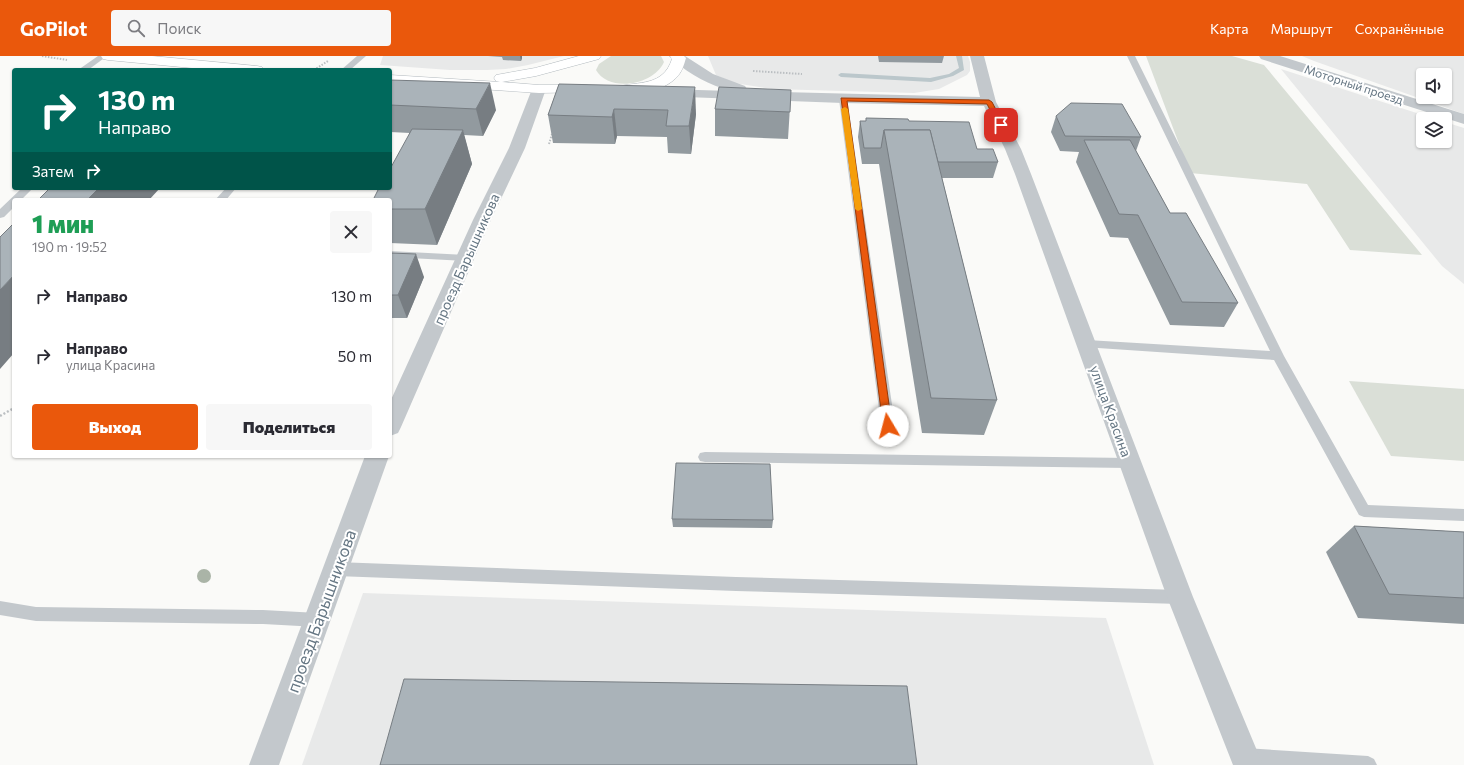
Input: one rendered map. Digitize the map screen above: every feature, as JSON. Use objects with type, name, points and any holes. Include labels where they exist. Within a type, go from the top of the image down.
[{"type":"main road","points":[[108,56],[236,68]]},
{"type":"main road","points":[[440,82],[505,78],[563,65],[594,56]]},
{"type":"main road","points":[[594,56],[585,63],[582,69],[585,78],[603,88]]},
{"type":"main road","points":[[392,79],[539,89],[603,88],[624,90],[649,86],[664,80],[676,68],[678,57]]},
{"type":"street","name":"улица Красина","points":[[977,56],[989,102],[1018,161],[1087,344],[1129,463],[1180,597],[1246,761]]},
{"type":"street","name":"Моторный проезд","points":[[1266,56],[1464,119]]},
{"type":"street","points":[[678,57],[691,69],[719,82],[740,89],[795,96]]},
{"type":"street","name":"проезд Барышникова","points":[[392,423],[517,148],[539,89]]},
{"type":"street","points":[[624,90],[843,99],[989,102]]},
{"type":"street","name":"проезд Барышникова","points":[[264,765],[376,458]]},
{"type":"lane","points":[[85,68],[103,56]]},
{"type":"lane","points":[[347,68],[362,56]]},
{"type":"lane","points":[[1131,56],[1278,356],[1364,511],[1464,515]]},
{"type":"lane","points":[[843,99],[888,426]]},
{"type":"lane","points":[[18,198],[26,190]]},
{"type":"lane","points":[[222,198],[229,190]]},
{"type":"lane","points":[[0,215],[12,204]]},
{"type":"lane","points":[[392,254],[466,258]]},
{"type":"lane","points":[[1087,344],[1278,356]]},
{"type":"lane","points":[[705,456],[1129,463]]},
{"type":"lane","points":[[336,569],[736,584],[1180,597]]},
{"type":"lane","points":[[0,608],[36,614],[263,617],[318,620]]},
{"type":"lane","points":[[1246,761],[1368,765]]},
{"type":"path","points":[[549,144],[554,130]]},
{"type":"path","points":[[0,416],[12,409]]},
{"type":"shaded area","points":[[383,56],[564,56],[506,69],[450,70],[380,65]]},
{"type":"shaded area","points":[[611,56],[661,56],[664,62],[659,70],[642,81],[621,84],[611,82],[602,77],[596,70],[599,64]]},
{"type":"shaded area","points":[[708,56],[968,56],[970,71],[967,75],[939,89],[914,93],[772,89],[734,83],[716,75]]},
{"type":"shaded area","points":[[1146,56],[1232,56],[1264,65],[1422,255],[1350,250],[1307,184],[1190,173]]},
{"type":"shaded area","points":[[1302,56],[1464,56],[1464,114],[1436,104],[1452,104],[1452,68],[1416,68],[1416,97]]},
{"type":"shaded area","points":[[1281,69],[1416,113],[1416,148],[1452,148],[1452,124],[1464,128],[1464,284],[1442,266]]},
{"type":"shaded area","points":[[1349,381],[1464,389],[1464,461],[1391,456]]},
{"type":"shaded area","points":[[363,593],[1106,618],[1154,765],[302,765]]},
{"type":"building","points":[[392,80],[490,83],[476,109],[392,105]]},
{"type":"building","points":[[559,84],[695,87],[689,126],[666,126],[668,110],[614,109],[612,117],[548,115]]},
{"type":"building","points":[[719,87],[791,90],[790,112],[715,109]]},
{"type":"building","points":[[1071,103],[1122,104],[1141,137],[1065,136],[1056,116]]},
{"type":"building","points":[[866,118],[908,119],[909,121],[969,122],[977,149],[993,149],[998,162],[938,162],[930,130],[884,130],[881,148],[864,148],[860,121],[866,121]]},
{"type":"building","points":[[412,129],[463,130],[425,209],[392,209],[392,198],[374,198],[378,190],[392,190],[392,165]]},
{"type":"building","points":[[884,130],[930,130],[997,400],[931,398]]},
{"type":"building","points":[[1084,140],[1130,140],[1170,213],[1186,213],[1238,303],[1182,302],[1138,215],[1119,214]]},
{"type":"building","points":[[48,190],[97,190],[89,198],[40,198]]},
{"type":"building","points":[[12,225],[12,277],[0,290],[0,237]]},
{"type":"building","points":[[392,253],[416,254],[398,295],[392,295]]},
{"type":"building","points":[[676,463],[770,464],[773,520],[672,519]]},
{"type":"building","points":[[1354,526],[1464,532],[1464,598],[1389,594]]},
{"type":"building","points":[[404,679],[907,686],[917,765],[380,765]]},
{"type":"waterway","points":[[841,75],[931,80],[951,75],[962,69],[959,56]]},
{"type":"slow traffic","points":[[845,109],[858,209]]},
{"type":"route","points":[[888,426],[843,99],[989,102],[1001,125]]}]
